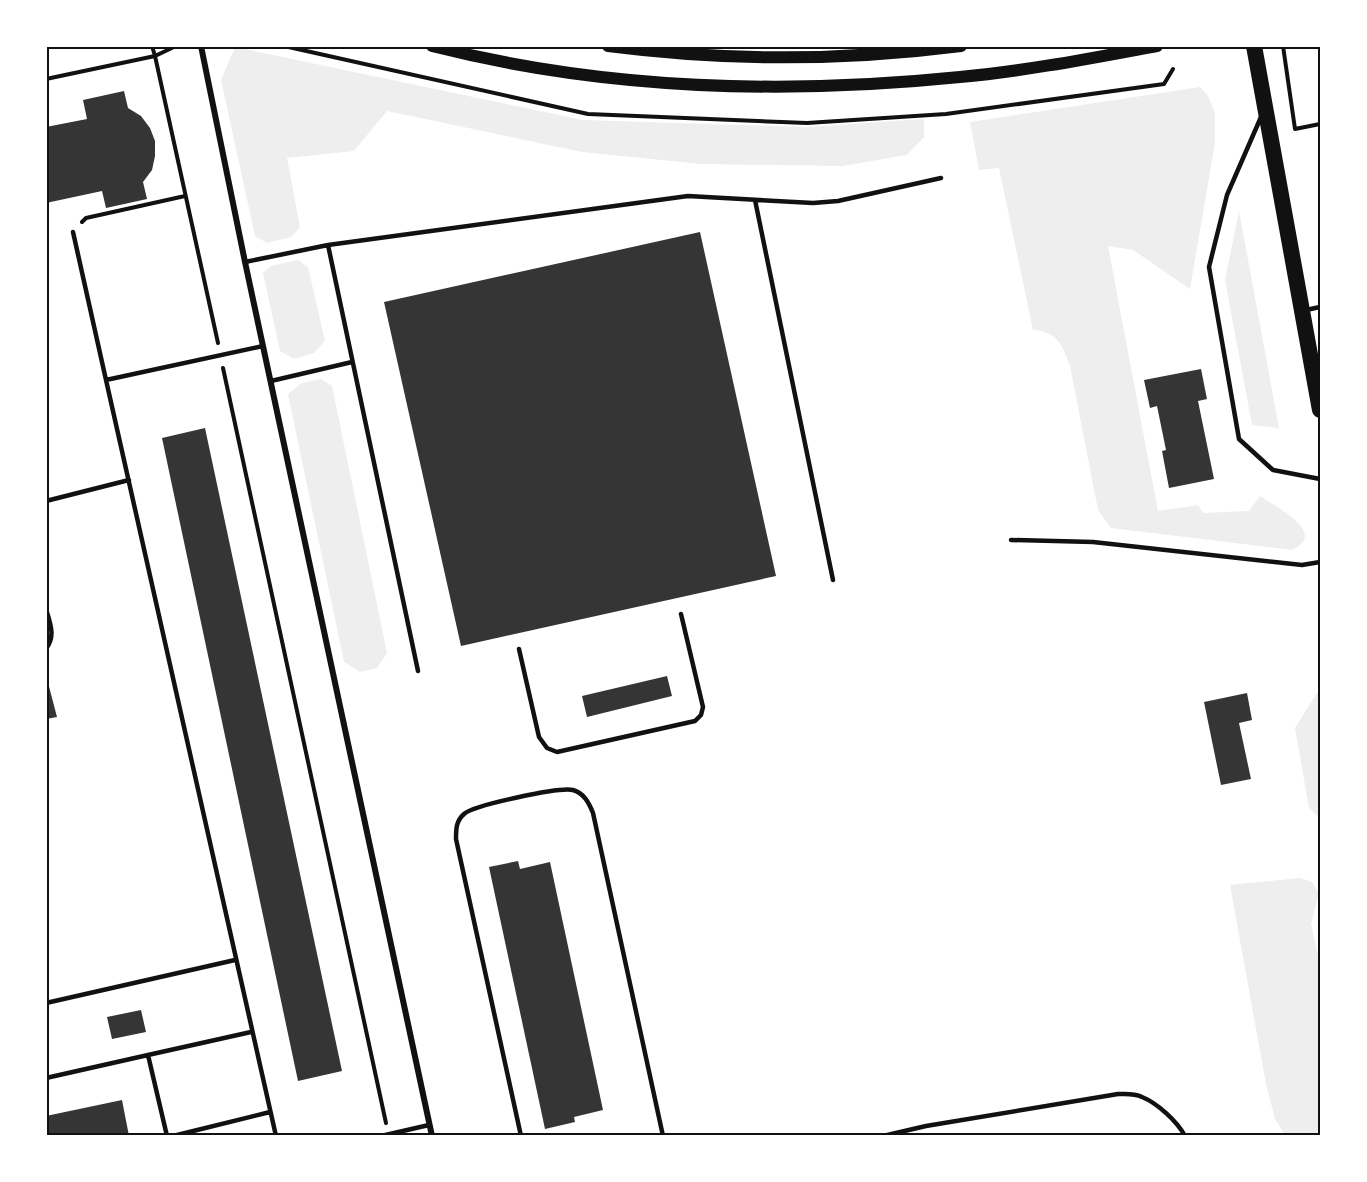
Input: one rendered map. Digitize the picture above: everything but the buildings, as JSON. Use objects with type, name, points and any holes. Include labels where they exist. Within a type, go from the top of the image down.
[{"type":"highway","points":[[1254,46],[1320,410]]},
{"type":"main road","points":[[432,46],[531,68],[621,80],[706,86],[796,87],[961,77],[1057,64],[1157,46]]},
{"type":"main road","points":[[608,46],[721,56],[961,46]]},
{"type":"street","points":[[201,46],[432,1136]]},
{"type":"lane","points":[[1265,109],[1227,195],[1209,267],[1239,439],[1273,470],[1320,479]]},
{"type":"lane","points":[[245,262],[328,245],[688,196],[813,203],[838,201],[941,178]]},
{"type":"lane","points":[[755,200],[833,580]]},
{"type":"lane","points":[[73,232],[276,1136]]},
{"type":"lane","points":[[328,245],[418,671]]},
{"type":"lane","points":[[1303,311],[1320,307]]},
{"type":"lane","points":[[106,380],[263,346]]},
{"type":"lane","points":[[271,381],[352,362]]},
{"type":"lane","points":[[46,501],[129,480]]},
{"type":"lane","points":[[1011,540],[1094,542],[1302,565],[1320,562]]},
{"type":"lane","points":[[46,609],[53,634],[51,643],[46,649]]},
{"type":"lane","points":[[519,649],[539,737],[547,748],[557,752],[695,721],[701,715],[703,707],[681,614]]},
{"type":"lane","points":[[521,1136],[456,839],[456,824],[465,813],[480,807],[561,789],[575,790],[587,798],[593,813],[663,1136]]},
{"type":"lane","points":[[46,1003],[235,960]]},
{"type":"lane","points":[[46,1078],[251,1032]]},
{"type":"lane","points":[[148,1055],[166,1136]]},
{"type":"lane","points":[[883,1136],[937,1124],[1118,1094],[1132,1094],[1152,1103],[1170,1118],[1185,1136]]},
{"type":"lane","points":[[173,1136],[270,1112]]},
{"type":"lane","points":[[381,1136],[429,1125]]},
{"type":"path","points":[[152,46],[388,1134]]},
{"type":"path","points":[[46,79],[154,56],[176,46]]},
{"type":"path","points":[[1283,46],[1295,129],[1320,124]]},
{"type":"path","points":[[73,232],[86,218],[185,196]]},
{"type":"shaded area","points":[[235,47],[583,120],[808,127],[924,119],[924,137],[907,155],[842,166],[701,164],[582,152],[387,111],[354,151],[287,158],[300,227],[291,237],[267,243],[255,236],[221,80]]},
{"type":"shaded area","points":[[1200,87],[1208,96],[1215,113],[1215,142],[1190,289],[1133,250],[1108,246],[1158,511],[1198,505],[1203,513],[1249,511],[1260,496],[1287,513],[1302,528],[1305,536],[1302,543],[1292,550],[1111,528],[1098,510],[1070,366],[1058,341],[1048,333],[1033,330],[999,168],[979,170],[970,122]]},
{"type":"shaded area","points":[[1239,211],[1279,428],[1252,425],[1225,280]]},
{"type":"shaded area","points":[[298,260],[308,267],[325,341],[314,353],[294,359],[280,351],[263,273],[271,266]]},
{"type":"shaded area","points":[[321,379],[332,386],[387,653],[377,668],[360,672],[344,662],[288,394],[302,383]]},
{"type":"shaded area","points":[[1320,688],[1320,818],[1309,808],[1295,728]]},
{"type":"shaded area","points":[[1300,878],[1312,882],[1319,893],[1311,924],[1320,964],[1320,1135],[1285,1135],[1275,1119],[1266,1084],[1230,885]]}]
